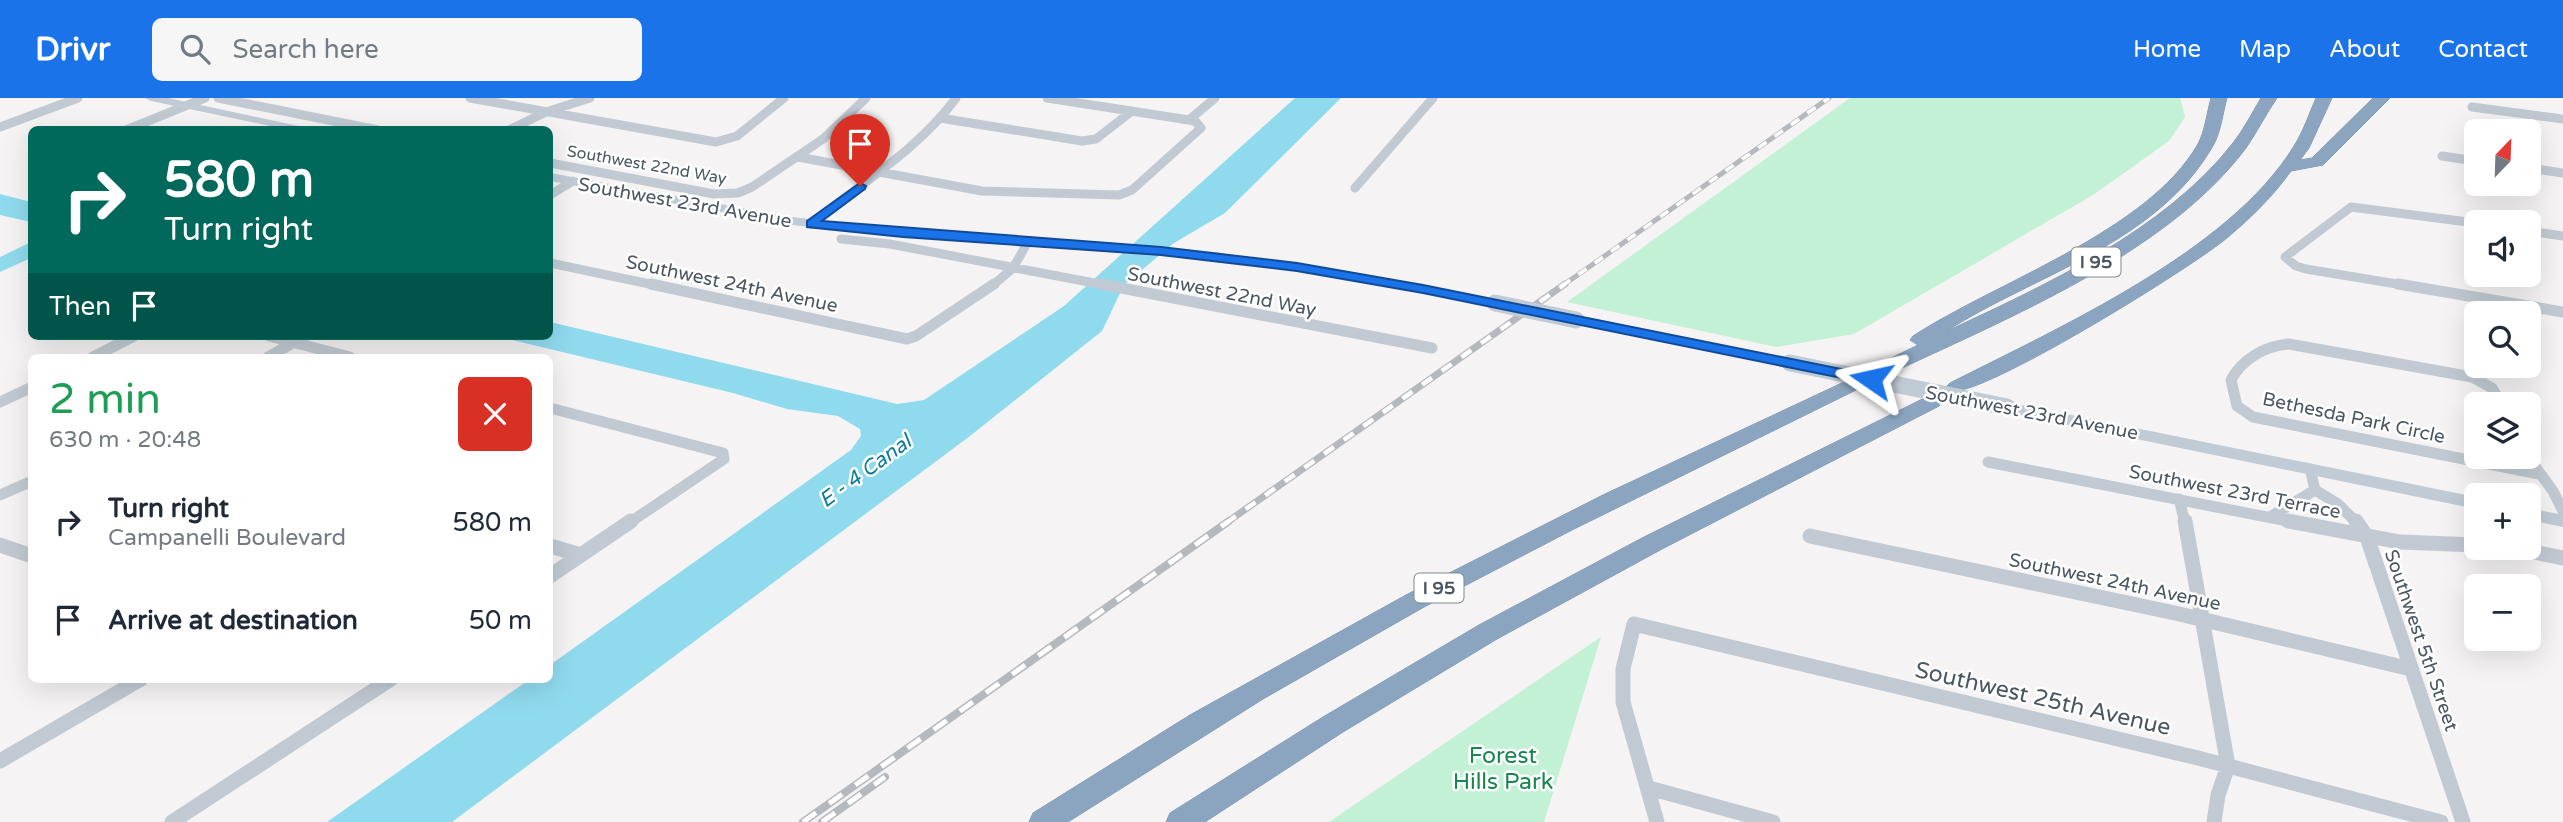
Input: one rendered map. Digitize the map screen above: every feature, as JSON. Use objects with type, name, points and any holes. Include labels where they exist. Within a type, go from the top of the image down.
[{"type":"highway","name":"I 95","points":[[2219,98],[2213,125],[2199,156],[2185,175],[2146,209],[2065,261],[1946,320],[1879,371],[2060,282],[2147,229],[2182,203],[2234,153],[2269,98]]},
{"type":"highway","name":"I 95","points":[[1957,387],[2104,312],[2166,274],[2238,220],[2288,167],[2313,130],[2324,98]]},
{"type":"highway","points":[[2288,167],[2317,162],[2382,98]]},
{"type":"highway","name":"I 95","points":[[1044,822],[1229,707],[1391,614],[1559,527],[1851,385]]},
{"type":"highway","points":[[1181,822],[1333,724],[1490,632],[1635,553],[1931,401]]},
{"type":"street","points":[[0,127],[78,98]]},
{"type":"street","points":[[151,98],[291,126]]},
{"type":"street","points":[[136,126],[205,98]]},
{"type":"street","points":[[187,105],[218,98],[358,126]]},
{"type":"street","points":[[470,98],[708,141],[722,141],[737,136],[784,98]]},
{"type":"street","points":[[517,126],[546,112],[590,98]]},
{"type":"street","points":[[798,157],[836,129],[866,98]]},
{"type":"street","points":[[811,224],[918,142],[956,98]]},
{"type":"street","points":[[798,157],[982,191],[1119,195],[1132,190],[1199,131],[1200,125],[1189,120],[1047,98]]},
{"type":"street","points":[[1189,120],[1215,98]]},
{"type":"street","points":[[1355,188],[1433,98]]},
{"type":"street","points":[[2472,107],[2563,119]]},
{"type":"street","points":[[940,118],[1082,141],[1096,139],[1132,111]]},
{"type":"street","points":[[2442,156],[2464,159]]},
{"type":"street","name":"Southwest 22nd Way","points":[[553,164],[714,194],[738,193],[752,187],[798,157]]},
{"type":"street","points":[[2541,170],[2563,173]]},
{"type":"street","name":"Southwest 23rd Avenue","points":[[553,178],[811,224],[1183,253],[1346,275],[2464,500]]},
{"type":"street","points":[[553,193],[573,181]]},
{"type":"street","points":[[2464,221],[2351,207],[2285,257],[2296,266],[2306,269],[2563,312]]},
{"type":"street","points":[[2541,233],[2563,236]]},
{"type":"street","name":"Southwest 22nd Way","points":[[841,239],[890,244],[1432,348]]},
{"type":"street","points":[[1013,268],[1028,242]]},
{"type":"street","name":"Southwest 24th Avenue","points":[[553,263],[907,339],[916,336],[997,283],[1013,268]]},
{"type":"street","points":[[99,354],[126,340]]},
{"type":"street","points":[[286,340],[340,354]]},
{"type":"street","points":[[273,354],[298,340]]},
{"type":"street","name":"Bethesda Park Circle","points":[[2464,459],[2253,417],[2237,406],[2231,380],[2236,370],[2268,348],[2276,344],[2288,344],[2472,377],[2494,392]]},
{"type":"street","points":[[0,402],[28,389]]},
{"type":"street","points":[[553,409],[723,453],[724,459],[553,574]]},
{"type":"street","name":"Southwest 23rd Terrace","points":[[1988,462],[2367,537],[2400,542],[2464,545]]},
{"type":"street","points":[[2270,517],[2288,509],[2315,490],[2310,468]]},
{"type":"street","name":"Bethesda Park Circle","points":[[2514,469],[2539,474]]},
{"type":"street","points":[[2536,469],[2553,491],[2563,511]]},
{"type":"street","points":[[0,495],[28,483]]},
{"type":"street","name":"Southwest 5th Street","points":[[2315,490],[2333,499],[2353,516],[2367,537],[2463,822]]},
{"type":"street","points":[[2179,499],[2228,766],[2218,795],[2214,822]]},
{"type":"street","points":[[2541,516],[2563,521]]},
{"type":"street","name":"Southwest 24th Avenue","points":[[1810,536],[2203,620],[2411,669]]},
{"type":"street","points":[[0,545],[28,555]]},
{"type":"street","points":[[553,547],[581,555]]},
{"type":"street","points":[[2541,554],[2563,558]]},
{"type":"street","name":"Southwest 25th Avenue","points":[[1649,788],[1631,736],[1622,685],[1624,656],[1634,624],[2228,766],[2441,822]]},
{"type":"street","points":[[0,761],[134,683]]},
{"type":"street","points":[[172,822],[385,683]]},
{"type":"street","points":[[1657,822],[1649,788],[1773,822]]},
{"type":"green space","points":[[1850,98],[2180,98],[2185,117],[2169,141],[2093,195],[1854,334],[1776,347],[1567,302]]},
{"type":"green space","name":"Forest Hills Park","points":[[1601,637],[1544,822],[1329,822]]},
{"type":"water","name":"E - 4 Canal","points":[[1295,98],[1341,98],[1225,213],[1174,243],[1124,285],[1102,331],[970,436],[452,822],[327,822],[524,683],[553,683],[553,663],[851,450],[861,436],[860,429],[838,416],[787,409],[733,393],[513,340],[553,340],[553,323],[897,404],[924,400],[1064,306]]},
{"type":"water","points":[[0,194],[28,201],[28,221],[0,215]]},
{"type":"water","points":[[28,243],[28,259],[0,272],[0,257]]},
{"type":"railway","points":[[1562,286],[1829,98]]},
{"type":"railway","points":[[1226,523],[1565,284]]},
{"type":"railway","points":[[803,822],[1229,521]]},
{"type":"railway","points":[[822,822],[885,777]]},
{"type":"route","points":[[860,186],[811,224],[1161,251],[1297,267],[1362,277],[1871,379]]}]
